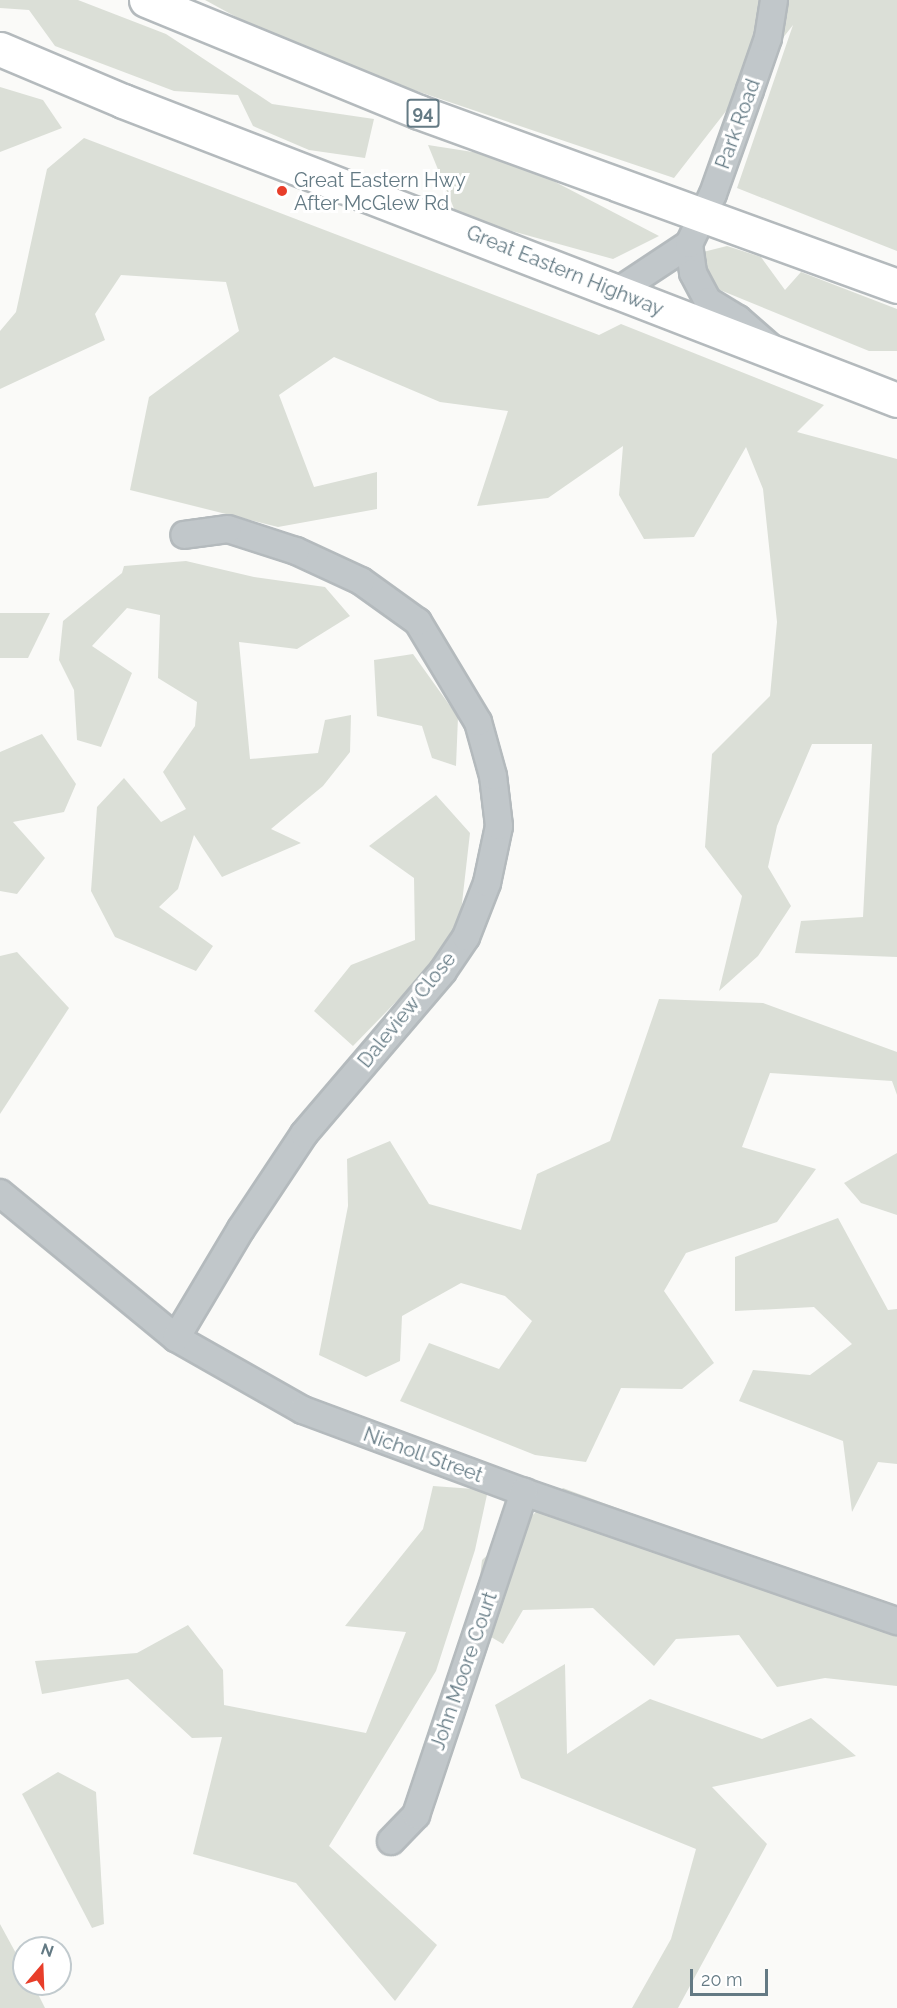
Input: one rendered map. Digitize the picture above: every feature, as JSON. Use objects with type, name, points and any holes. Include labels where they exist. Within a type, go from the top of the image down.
[{"type":"highway","name":"94","points":[[146,0],[419,112],[897,286]]},
{"type":"highway","name":"Great Eastern Highway","points":[[0,49],[123,101],[385,200],[615,293],[897,400]]},
{"type":"street","name":"Park Road","points":[[615,293],[689,244],[704,215],[768,38],[774,0]]},
{"type":"street","points":[[689,244],[693,273],[708,301],[738,319],[777,354]]},
{"type":"street","name":"Daleview Close","points":[[176,1338],[241,1229],[304,1134],[443,971],[466,937],[487,883],[499,826],[493,776],[478,722],[418,622],[361,581],[296,550],[228,528],[184,535]]},
{"type":"street","name":"Nicholl Street","points":[[0,1193],[176,1338],[303,1410],[524,1492],[897,1621]]},
{"type":"street","name":"John Moore Court","points":[[391,1841],[416,1815],[524,1492]]},
{"type":"shaded area","points":[[0,0],[78,0],[166,34],[272,104],[374,119],[365,158],[309,150],[253,126],[238,95],[174,91],[55,46],[29,10],[0,8]]},
{"type":"shaded area","points":[[205,0],[897,0],[897,251],[737,188],[793,25],[674,178],[301,52]]},
{"type":"shaded area","points":[[0,87],[43,100],[62,128],[0,152]]},
{"type":"shaded area","points":[[84,138],[599,335],[621,324],[824,405],[797,432],[897,459],[897,957],[795,953],[801,921],[863,917],[872,744],[812,744],[777,826],[768,867],[791,906],[758,956],[719,991],[742,896],[705,847],[712,754],[770,696],[777,622],[763,489],[746,447],[694,537],[644,539],[619,495],[623,446],[548,498],[477,506],[508,411],[440,402],[334,357],[279,395],[314,487],[377,472],[377,509],[278,527],[130,490],[149,397],[239,331],[226,282],[121,275],[95,314],[105,340],[0,389],[0,331],[16,312],[47,169]]},
{"type":"shaded area","points":[[428,145],[492,155],[538,173],[659,236],[613,259],[457,216]]},
{"type":"shaded area","points":[[727,246],[761,257],[785,290],[801,272],[897,309],[897,351],[869,351],[698,281],[703,252]]},
{"type":"shaded area","points":[[186,561],[254,577],[325,587],[350,616],[297,649],[239,642],[250,759],[318,753],[325,720],[351,715],[350,752],[323,786],[271,829],[301,843],[222,877],[194,835],[178,889],[159,907],[213,946],[196,971],[115,937],[91,891],[97,807],[124,778],[161,822],[186,809],[163,772],[195,726],[197,702],[158,678],[160,615],[127,608],[92,646],[132,673],[101,747],[77,740],[74,690],[59,660],[63,621],[122,573],[124,566]]},
{"type":"shaded area","points":[[0,613],[50,613],[28,658],[0,658]]},
{"type":"shaded area","points":[[413,654],[458,717],[456,766],[432,758],[422,726],[377,716],[374,660]]},
{"type":"shaded area","points":[[42,734],[76,784],[64,812],[13,822],[45,858],[17,894],[0,891],[0,752]]},
{"type":"shaded area","points":[[436,795],[470,833],[458,938],[353,1046],[314,1011],[351,965],[415,940],[414,878],[369,846]]},
{"type":"shaded area","points":[[17,952],[69,1008],[0,1114],[0,956]]},
{"type":"shaded area","points":[[659,999],[763,1003],[897,1052],[897,1095],[892,1081],[770,1073],[742,1147],[816,1169],[777,1222],[686,1253],[664,1291],[714,1363],[682,1389],[621,1388],[586,1462],[535,1455],[400,1401],[429,1343],[499,1369],[532,1321],[505,1296],[461,1283],[402,1316],[400,1361],[366,1377],[319,1355],[348,1206],[347,1159],[390,1141],[429,1204],[521,1230],[537,1174],[610,1141]]},
{"type":"shaded area","points":[[897,1153],[897,1215],[861,1203],[844,1183]]},
{"type":"shaded area","points":[[838,1218],[888,1310],[897,1309],[897,1464],[878,1462],[852,1512],[843,1441],[739,1401],[753,1370],[810,1375],[852,1344],[814,1307],[735,1311],[735,1257]]},
{"type":"shaded area","points":[[433,1486],[488,1490],[475,1550],[436,1671],[329,1846],[437,1945],[395,2001],[296,1883],[193,1854],[222,1737],[192,1738],[128,1679],[42,1694],[35,1661],[137,1653],[188,1625],[223,1670],[224,1705],[366,1733],[406,1632],[345,1626],[423,1529]]},
{"type":"shaded area","points":[[563,1488],[671,1528],[788,1583],[897,1615],[897,1686],[825,1678],[777,1687],[739,1635],[676,1639],[654,1666],[593,1608],[523,1610],[503,1644],[474,1627],[482,1560]]},
{"type":"shaded area","points":[[565,1664],[567,1754],[650,1699],[762,1739],[811,1718],[856,1756],[712,1787],[767,1844],[678,2008],[632,2008],[671,1939],[696,1849],[521,1778],[495,1705]]},
{"type":"shaded area","points":[[58,1772],[96,1792],[104,1924],[92,1928],[22,1794]]},
{"type":"shaded area","points":[[0,1924],[12,1946],[12,1996],[39,1996],[45,2008],[0,2008]]},
{"type":"place","name":"Great Eastern Hwy After McGlew Rd","points":[[282,191]]}]
